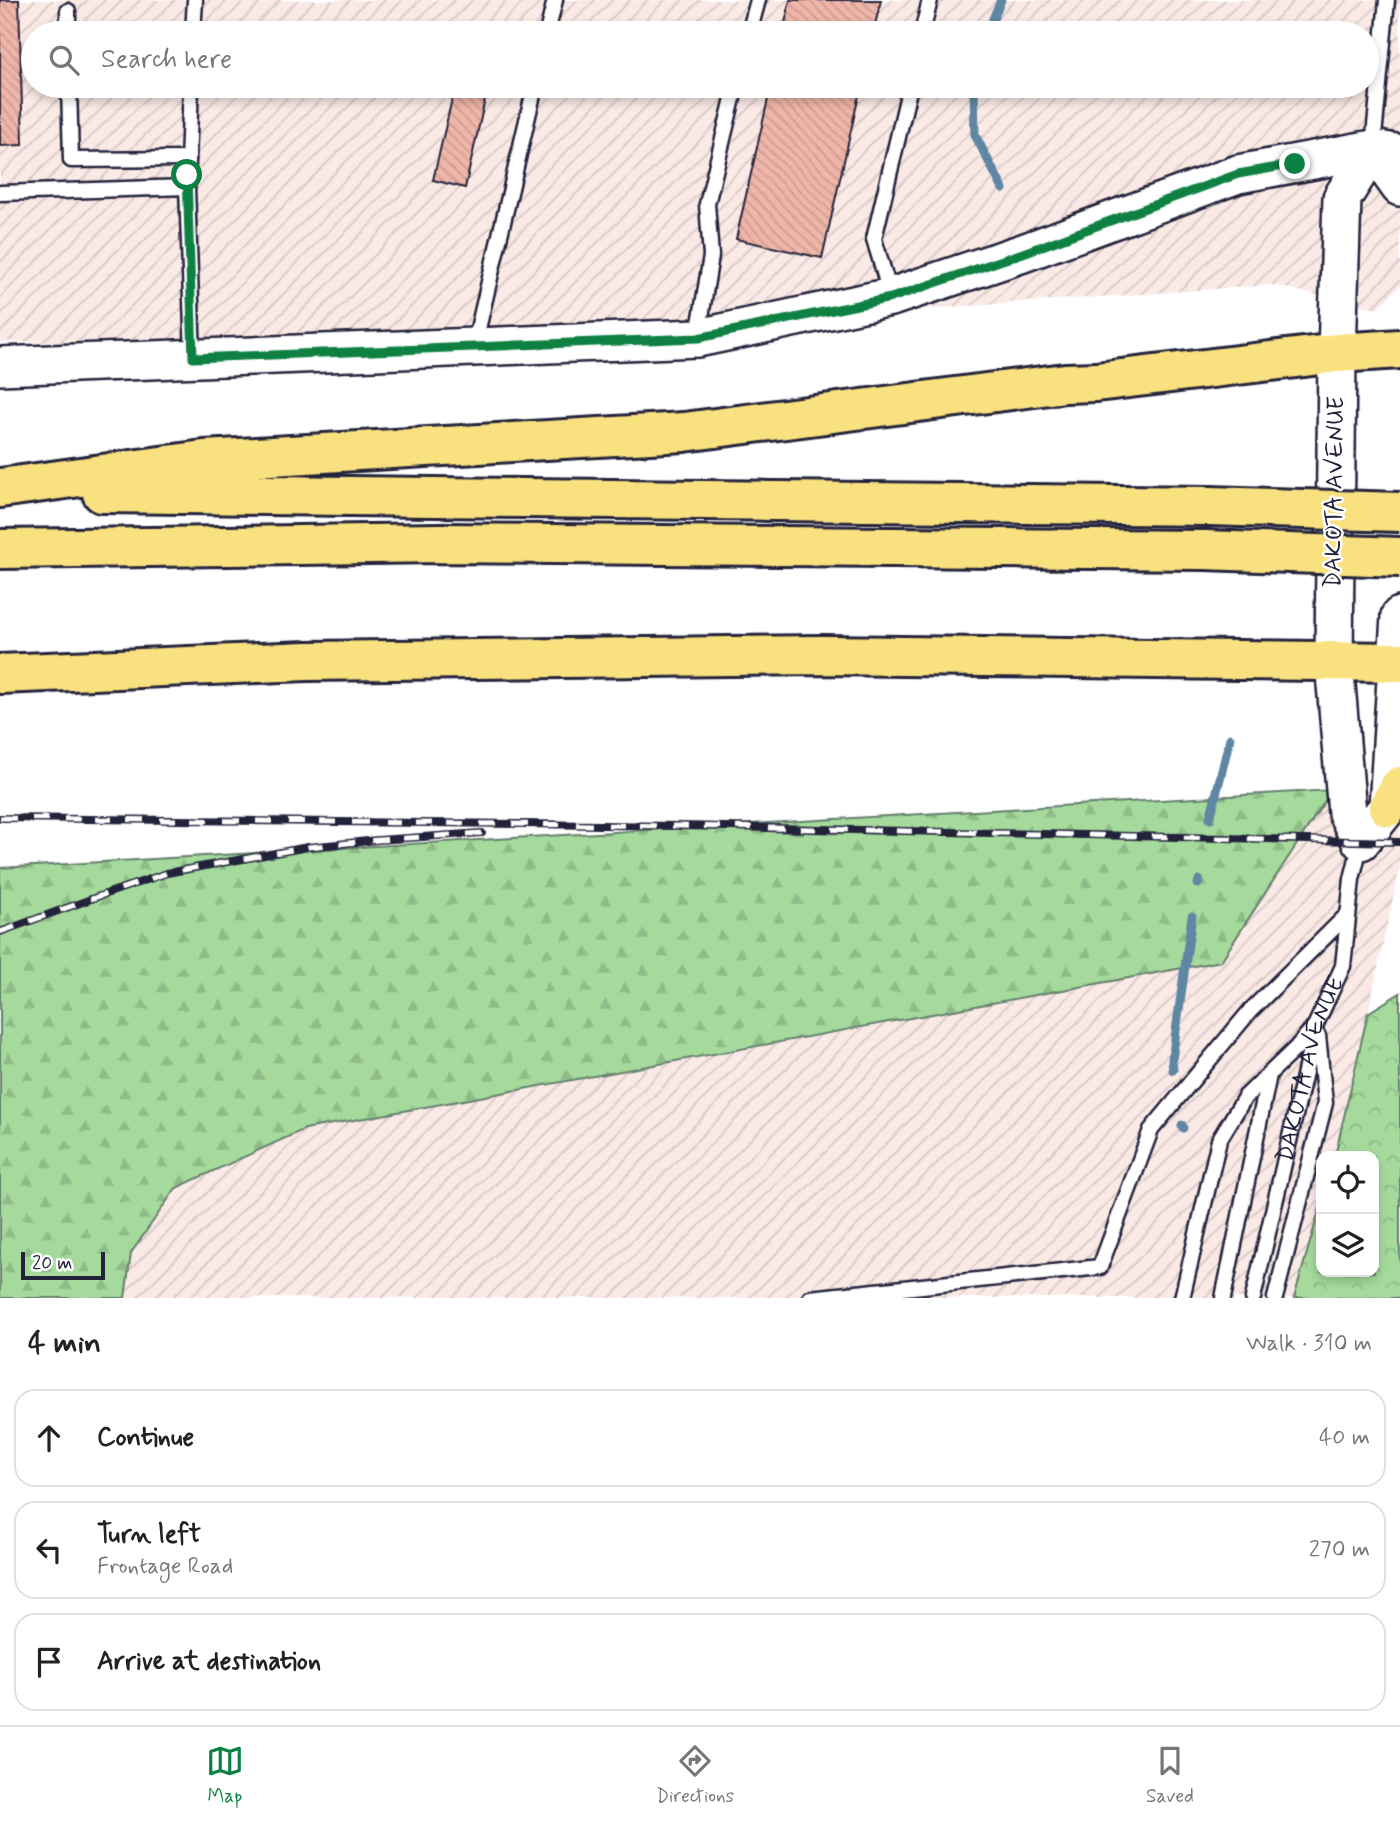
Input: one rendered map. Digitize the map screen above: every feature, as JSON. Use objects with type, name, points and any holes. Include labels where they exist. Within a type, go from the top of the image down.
[{"type":"highway","points":[[0,488],[204,460],[684,432],[1065,383],[1337,353],[1400,349]]},
{"type":"highway","points":[[0,496],[90,493],[1210,506],[1400,512]]},
{"type":"highway","points":[[0,549],[441,543],[1205,550],[1400,557]]},
{"type":"highway","points":[[0,674],[307,660],[766,656],[1399,662]]},
{"type":"street","points":[[0,366],[698,338],[891,298],[1238,174],[1386,151],[1400,187]]},
{"type":"street","name":"DAKOTA AVENUE","points":[[1386,151],[1342,198],[1337,353],[1334,661],[1347,813],[1361,841],[1394,796],[1400,616]]},
{"type":"lane","points":[[194,21],[195,0]]},
{"type":"lane","points":[[550,21],[555,0]]},
{"type":"lane","points":[[752,21],[758,0]]},
{"type":"lane","points":[[925,21],[930,0]]},
{"type":"lane","name":"DAKOTA AVENUE","points":[[1386,151],[1387,0]]},
{"type":"lane","points":[[68,11],[68,21]]},
{"type":"lane","points":[[69,98],[71,160],[188,159]]},
{"type":"lane","points":[[191,98],[187,187],[193,358]]},
{"type":"lane","points":[[474,347],[532,98]]},
{"type":"lane","points":[[698,338],[711,256],[708,204],[733,98]]},
{"type":"lane","points":[[891,298],[874,239],[907,98]]},
{"type":"lane","points":[[0,193],[187,187]]},
{"type":"lane","name":"DAKOTA AVENUE","points":[[1253,1298],[1316,1024],[1343,967],[1352,879],[1361,841]]},
{"type":"lane","points":[[810,1298],[1100,1267],[1151,1130],[1250,1011],[1348,914]]},
{"type":"lane","points":[[1182,1298],[1219,1140],[1245,1097],[1316,1024]]},
{"type":"lane","points":[[1275,1298],[1325,1103],[1316,1024]]},
{"type":"lane","points":[[1223,1298],[1269,1075]]},
{"type":"shaded area","points":[[0,0],[1400,0],[1400,286],[1377,308],[1272,285],[752,321],[190,343],[0,342]]},
{"type":"shaded area","points":[[1332,790],[1400,792],[1400,867],[1340,1140],[1337,1151],[1316,1151],[1316,1221],[1294,1298],[125,1298],[131,1253],[176,1188],[305,1129],[1221,961]]},
{"type":"green space","points":[[1332,790],[1221,961],[305,1129],[176,1188],[131,1253],[125,1298],[0,1298],[0,868]]},
{"type":"green space","points":[[1400,993],[1400,1298],[1294,1298],[1316,1221],[1316,1277],[1379,1277],[1379,1151],[1336,1151],[1368,1013]]},
{"type":"building","points":[[0,0],[19,0],[23,145],[0,146]]},
{"type":"building","points":[[790,0],[881,0],[876,21],[786,21]]},
{"type":"building","points":[[452,98],[485,98],[465,188],[433,180]]},
{"type":"building","points":[[768,98],[858,98],[822,258],[736,239]]},
{"type":"waterway","points":[[992,21],[1001,0]]},
{"type":"waterway","points":[[974,98],[975,135],[1003,189]]},
{"type":"waterway","points":[[1210,819],[1230,738]]},
{"type":"waterway","points":[[1198,884],[1199,880]]},
{"type":"waterway","points":[[1173,1070],[1172,1060],[1192,916]]},
{"type":"railway","points":[[0,818],[681,826],[1400,842]]},
{"type":"railway","points":[[0,932],[167,873],[308,847],[482,833]]},
{"type":"route","points":[[187,175],[193,358],[698,338],[891,298],[1238,174],[1295,164]]}]
